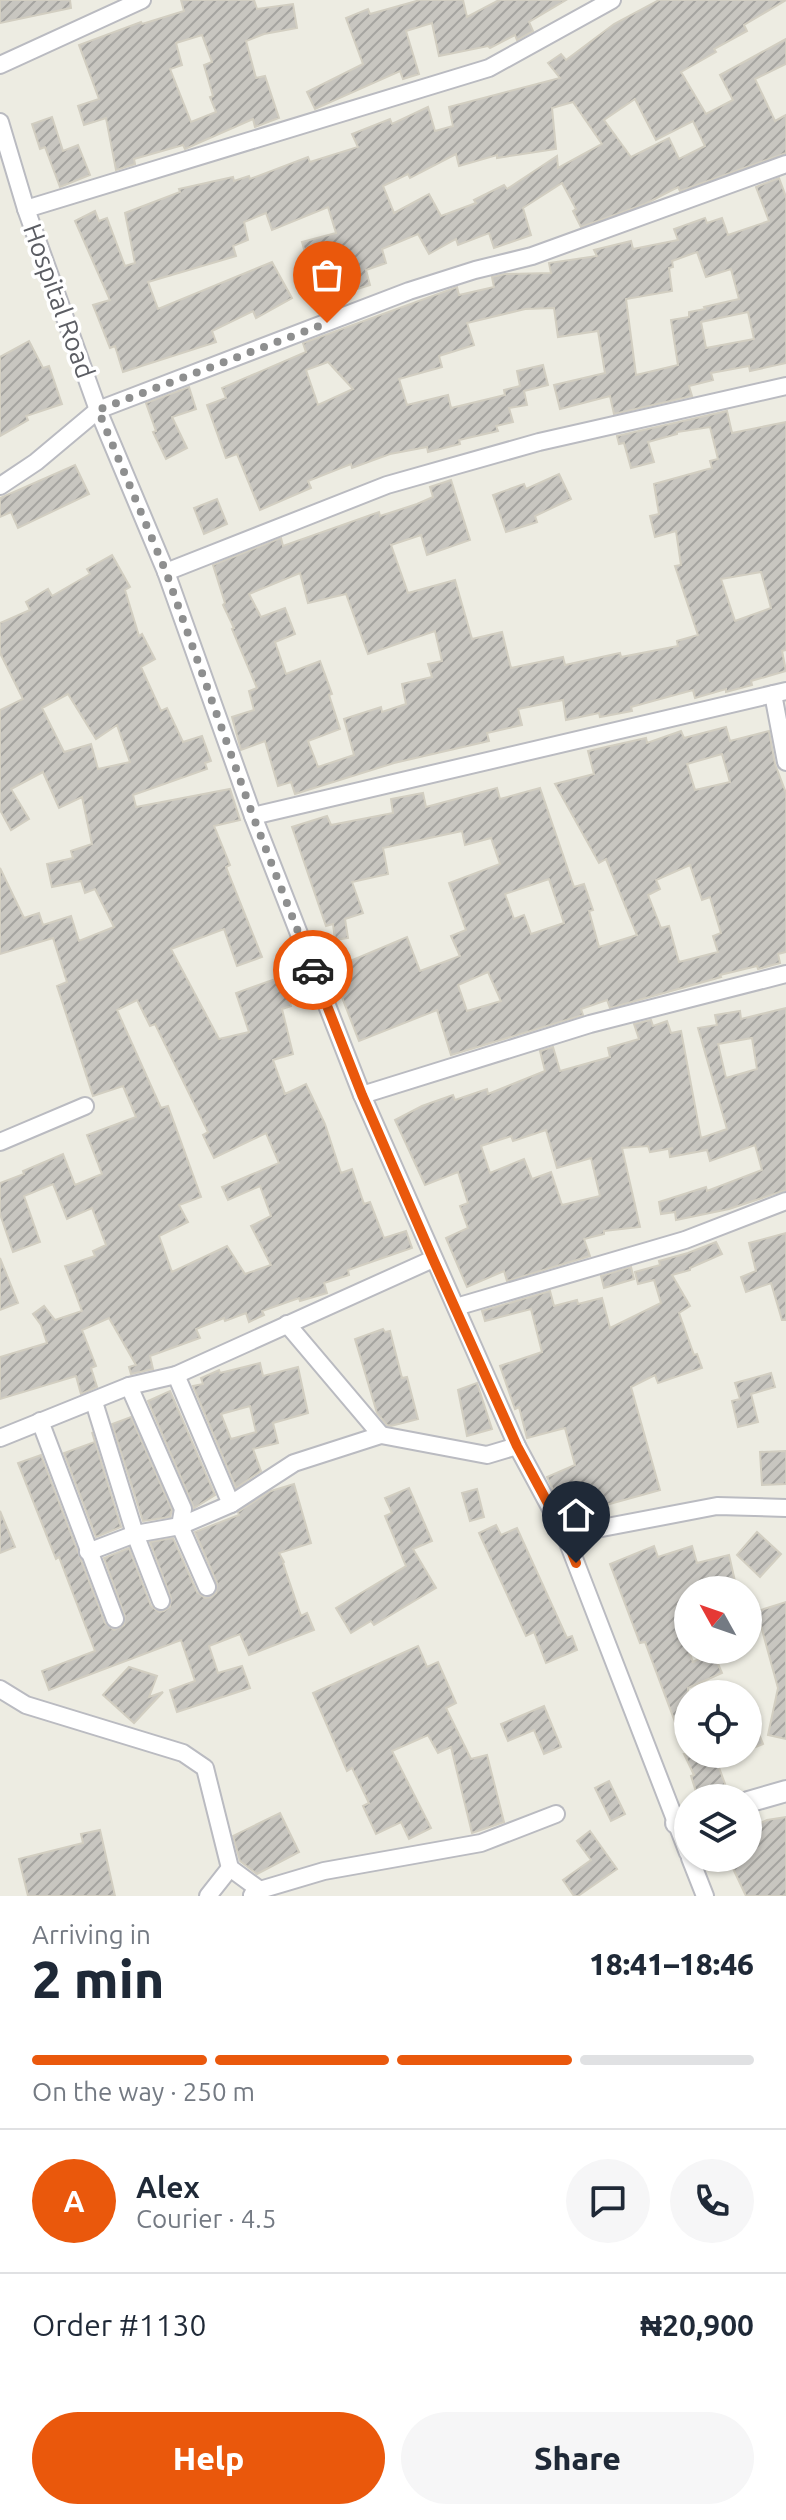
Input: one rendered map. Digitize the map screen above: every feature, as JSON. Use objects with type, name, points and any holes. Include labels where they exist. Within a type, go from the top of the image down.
[{"type":"street","points":[[0,65],[142,0]]},
{"type":"street","points":[[26,209],[489,68],[612,0]]},
{"type":"street","name":"Hospital Road","points":[[0,122],[26,209],[98,410],[166,572],[253,816],[362,1095],[517,1446],[565,1535],[674,1801]]},
{"type":"street","points":[[0,486],[36,462],[98,410],[409,291],[532,256],[786,164]]},
{"type":"street","points":[[166,572],[387,485],[539,442],[786,386]]},
{"type":"street","points":[[253,816],[779,693],[786,762]]},
{"type":"street","points":[[362,1095],[590,1024],[786,974]]},
{"type":"street","points":[[0,1142],[85,1106]]},
{"type":"street","points":[[456,1307],[685,1240],[786,1201]]},
{"type":"street","points":[[0,1438],[129,1386],[176,1375],[433,1259]]},
{"type":"street","points":[[287,1324],[381,1435]]},
{"type":"street","points":[[176,1375],[231,1504]]},
{"type":"street","points":[[129,1386],[183,1509],[180,1526],[207,1587]]},
{"type":"street","points":[[94,1402],[135,1534],[161,1601]]},
{"type":"street","points":[[40,1421],[115,1619]]},
{"type":"street","points":[[88,1552],[135,1534],[180,1526],[231,1504],[294,1463],[381,1435],[487,1455],[517,1446]]},
{"type":"street","points":[[565,1535],[717,1506],[786,1508]]},
{"type":"street","points":[[0,1689],[26,1705],[195,1759],[205,1768],[230,1868],[255,1893],[324,1871],[481,1843],[556,1814]]},
{"type":"street","points":[[762,1798],[786,1791]]},
{"type":"street","points":[[208,1896],[230,1868]]},
{"type":"street","name":"Hospital Road","points":[[696,1872],[705,1896]]},
{"type":"building","points":[[0,0],[70,0],[71,8],[0,23]]},
{"type":"building","points":[[181,0],[254,0],[257,9],[293,4],[297,28],[246,41],[256,78],[265,76],[279,118],[255,127],[253,119],[185,149],[183,145],[134,159],[135,164],[116,170],[106,118],[84,125],[78,106],[99,99],[79,45],[141,22],[184,11]],"holes":[[[202,35],[212,62],[204,65],[216,112],[191,122],[170,69],[182,65],[176,43]]]},
{"type":"building","points":[[420,0],[463,0],[467,17],[499,0],[566,0],[529,22],[533,31],[517,40],[515,35],[490,48],[439,56],[432,23],[406,31],[419,74],[403,79],[400,71],[315,109],[307,92],[363,64],[346,18],[368,9],[370,14]]},
{"type":"building","points":[[659,0],[786,0],[744,25],[747,31],[681,72],[706,114],[733,100],[720,75],[786,39],[786,64],[755,79],[775,121],[786,115],[786,153],[680,191],[678,187],[645,204],[581,227],[573,211],[576,209],[562,183],[523,208],[531,235],[494,248],[489,233],[458,245],[456,239],[429,254],[418,234],[382,249],[386,263],[366,270],[370,285],[324,299],[310,254],[306,256],[302,242],[336,233],[328,207],[272,230],[266,213],[244,222],[248,240],[233,246],[236,256],[148,282],[158,309],[272,262],[292,298],[256,318],[253,311],[212,331],[216,342],[123,372],[115,346],[110,348],[93,305],[110,300],[75,221],[95,211],[99,221],[107,218],[125,266],[135,263],[125,213],[180,192],[179,189],[233,177],[234,181],[249,176],[250,179],[308,157],[310,162],[358,147],[352,134],[390,119],[392,124],[428,107],[435,131],[453,126],[449,107],[560,78],[548,63],[561,54],[566,60],[614,24]],"holes":[[[635,99],[656,140],[693,121],[705,146],[679,159],[669,138],[631,157],[604,120]],[[573,102],[602,144],[558,168],[557,156],[507,189],[504,185],[474,200],[476,203],[441,216],[429,194],[394,213],[383,186],[408,174],[410,178],[456,154],[459,166],[497,155],[497,158],[556,149],[552,108]]]},
{"type":"building","points":[[52,117],[63,151],[78,145],[90,175],[60,187],[45,147],[40,149],[32,124]]},
{"type":"building","points":[[779,178],[786,197],[786,363],[750,371],[749,366],[711,373],[713,380],[689,386],[692,396],[614,414],[610,396],[560,409],[554,385],[605,373],[598,331],[558,337],[554,308],[525,309],[467,323],[474,345],[439,356],[442,367],[399,379],[407,405],[448,395],[451,408],[505,395],[504,390],[520,386],[517,371],[543,365],[548,385],[524,391],[527,405],[509,408],[513,422],[496,426],[498,431],[459,440],[460,444],[428,452],[427,447],[390,454],[352,468],[351,464],[308,481],[311,488],[260,510],[237,454],[226,458],[207,405],[226,398],[222,388],[306,352],[303,343],[457,287],[459,295],[494,287],[492,277],[551,273],[549,263],[597,256],[594,250],[631,241],[633,249],[678,240],[674,229],[705,218],[707,223],[722,218],[728,235],[769,221],[756,187]],"holes":[[[697,252],[706,277],[731,269],[739,299],[704,307],[689,312],[689,317],[671,320],[678,365],[636,375],[626,299],[672,291],[669,268],[673,267],[672,261]],[[748,312],[754,339],[706,348],[701,322]],[[328,362],[353,389],[318,405],[306,370]]]},
{"type":"building","points":[[29,341],[43,368],[49,366],[62,404],[26,416],[28,420],[0,436],[0,357]]},
{"type":"building","points":[[189,387],[196,409],[172,417],[187,448],[166,459],[153,432],[156,431],[146,403]]},
{"type":"building","points":[[727,411],[732,433],[786,422],[786,650],[782,651],[786,671],[726,692],[726,689],[695,698],[693,690],[631,707],[632,711],[600,717],[599,713],[566,720],[563,700],[518,709],[522,725],[487,733],[489,741],[394,763],[295,794],[291,782],[278,786],[265,741],[241,750],[232,717],[254,710],[249,691],[257,688],[223,605],[225,603],[213,565],[281,538],[283,546],[379,512],[380,516],[417,504],[433,497],[430,487],[451,480],[470,540],[427,555],[421,535],[391,545],[408,593],[455,580],[472,639],[502,632],[511,668],[563,657],[565,665],[620,653],[621,657],[678,646],[677,641],[698,635],[675,566],[681,565],[676,531],[655,537],[650,516],[659,514],[654,484],[712,468],[710,461],[718,459],[710,427],[677,432],[648,442],[654,462],[631,468],[624,443],[619,444],[617,436]],"holes":[[[761,572],[771,608],[735,621],[721,579]],[[300,573],[308,603],[346,594],[368,654],[435,631],[442,661],[428,664],[432,677],[402,684],[406,704],[382,712],[381,707],[344,719],[354,755],[318,767],[308,741],[340,729],[320,661],[286,674],[275,642],[295,634],[285,608],[261,617],[249,594]]]},
{"type":"building","points":[[75,465],[89,494],[18,528],[11,512],[0,517],[0,498]]},
{"type":"building","points":[[559,474],[571,499],[535,516],[537,522],[506,532],[493,495],[524,484],[526,489]]},
{"type":"building","points":[[217,499],[227,524],[204,534],[194,508]]},
{"type":"building","points":[[112,555],[130,587],[125,590],[139,636],[142,634],[155,659],[141,667],[161,711],[167,708],[183,742],[202,736],[211,761],[205,763],[207,769],[133,795],[136,807],[230,789],[240,820],[214,826],[230,865],[226,867],[262,957],[237,966],[224,929],[171,949],[219,1039],[249,1032],[236,993],[301,970],[305,980],[285,989],[291,1006],[282,1009],[293,1054],[273,1060],[285,1094],[306,1084],[325,1124],[341,1173],[352,1169],[364,1204],[370,1202],[384,1238],[406,1231],[412,1248],[348,1270],[349,1275],[324,1283],[327,1293],[300,1301],[299,1298],[262,1311],[264,1315],[249,1322],[246,1313],[196,1329],[200,1338],[150,1356],[153,1369],[131,1374],[129,1367],[136,1365],[109,1318],[82,1330],[96,1366],[91,1368],[97,1387],[81,1394],[76,1376],[0,1399],[0,1357],[47,1343],[41,1325],[33,1314],[44,1306],[55,1320],[82,1311],[65,1266],[95,1256],[93,1251],[106,1245],[92,1208],[67,1219],[53,1184],[24,1196],[40,1242],[13,1252],[0,1214],[0,1183],[63,1154],[75,1185],[102,1174],[87,1135],[136,1117],[123,1086],[93,1096],[57,986],[67,982],[53,938],[0,954],[0,868],[24,918],[39,913],[43,925],[71,916],[79,941],[114,927],[95,889],[85,893],[81,881],[52,887],[47,864],[73,858],[71,851],[92,844],[82,797],[59,808],[43,772],[11,789],[29,819],[11,830],[0,810],[0,710],[23,699],[0,653],[0,623],[30,610],[26,602],[48,589],[52,596],[90,574],[87,569]],"holes":[[[68,694],[96,739],[117,725],[130,762],[98,769],[91,744],[64,752],[42,708]],[[137,1000],[150,1026],[155,1024],[208,1132],[203,1135],[214,1158],[266,1133],[279,1163],[222,1187],[228,1200],[260,1186],[271,1216],[251,1226],[271,1265],[245,1274],[227,1246],[172,1272],[159,1236],[188,1222],[179,1205],[201,1197],[168,1106],[161,1108],[117,1010]]]},
{"type":"building","points":[[726,727],[730,741],[769,731],[775,764],[786,793],[786,952],[778,954],[780,963],[720,975],[610,1008],[607,1000],[581,1009],[583,1015],[451,1055],[437,1010],[359,1041],[331,969],[407,937],[420,971],[460,956],[451,936],[466,930],[449,883],[500,864],[491,838],[465,845],[462,831],[383,848],[388,874],[352,882],[363,913],[345,919],[348,938],[335,940],[333,924],[326,926],[292,827],[327,816],[331,825],[393,813],[391,799],[423,793],[426,807],[497,788],[500,799],[540,788],[574,887],[584,884],[593,910],[589,911],[599,947],[637,935],[606,859],[599,863],[555,784],[594,774],[588,751],[646,738],[647,743],[681,731],[684,738]],"holes":[[[722,754],[730,782],[695,790],[687,764]],[[690,865],[702,900],[710,897],[721,933],[713,936],[718,952],[679,962],[669,926],[661,928],[648,895],[660,889],[656,880]],[[549,879],[564,923],[531,934],[524,915],[514,919],[505,894]],[[488,972],[501,1001],[467,1011],[458,985]]]},
{"type":"building","points":[[786,1008],[786,1190],[729,1209],[676,1220],[675,1212],[661,1214],[659,1202],[706,1187],[707,1191],[762,1170],[755,1145],[710,1161],[707,1150],[670,1157],[669,1150],[673,1148],[650,1152],[648,1146],[622,1148],[640,1227],[604,1231],[604,1234],[584,1239],[590,1256],[507,1281],[504,1271],[467,1287],[446,1238],[468,1228],[460,1206],[468,1203],[458,1172],[425,1185],[395,1120],[453,1095],[455,1100],[487,1089],[488,1094],[545,1071],[540,1051],[553,1047],[560,1071],[610,1057],[608,1048],[639,1039],[634,1024],[651,1020],[653,1026],[667,1021],[671,1033],[681,1031],[701,1138],[727,1129],[698,1028],[717,1025],[715,1015],[740,1011],[741,1019]],"holes":[[[752,1038],[757,1069],[726,1078],[718,1044]],[[546,1130],[557,1168],[591,1158],[600,1196],[562,1205],[551,1172],[532,1179],[524,1159],[490,1173],[481,1146],[511,1136],[513,1141]]]},
{"type":"building","points":[[786,1233],[786,1320],[782,1320],[771,1283],[746,1292],[741,1277],[756,1271],[749,1243]]},
{"type":"building","points":[[716,1242],[722,1254],[672,1275],[690,1306],[679,1313],[702,1368],[658,1383],[655,1375],[631,1387],[660,1490],[588,1510],[580,1481],[554,1492],[547,1477],[575,1465],[565,1428],[527,1438],[519,1407],[515,1409],[500,1366],[542,1352],[531,1309],[485,1321],[482,1311],[550,1291],[554,1306],[602,1298],[610,1328],[661,1303],[654,1280],[638,1284],[635,1272]]},
{"type":"building","points":[[0,1258],[18,1303],[0,1310]]},
{"type":"building","points":[[631,1267],[634,1279],[604,1288],[601,1276]]},
{"type":"building","points":[[383,1329],[390,1331],[402,1378],[407,1377],[418,1419],[391,1426],[377,1413],[355,1339]]},
{"type":"building","points":[[260,1363],[263,1376],[298,1367],[308,1413],[273,1423],[278,1443],[253,1449],[261,1471],[236,1488],[193,1386],[203,1384],[201,1378],[219,1370],[220,1373]],"holes":[[[250,1406],[256,1432],[231,1439],[221,1414]]]},
{"type":"building","points":[[771,1373],[775,1387],[751,1394],[758,1422],[738,1427],[732,1401],[740,1399],[735,1383]]},
{"type":"building","points":[[477,1383],[492,1429],[467,1436],[458,1390]]},
{"type":"building","points":[[170,1391],[215,1495],[194,1508],[148,1401]]},
{"type":"building","points":[[131,1417],[172,1510],[170,1517],[143,1521],[112,1424]]},
{"type":"building","points":[[92,1432],[121,1527],[96,1537],[64,1453],[95,1442]]},
{"type":"building","points":[[786,1451],[786,1484],[762,1485],[760,1452]]},
{"type":"building","points":[[41,1455],[105,1623],[114,1630],[124,1625],[125,1616],[104,1558],[129,1548],[151,1606],[159,1612],[164,1611],[170,1607],[171,1598],[150,1542],[173,1538],[197,1592],[205,1598],[211,1597],[216,1593],[217,1583],[195,1532],[239,1515],[238,1512],[271,1491],[294,1484],[311,1543],[279,1553],[301,1616],[307,1613],[314,1630],[249,1655],[240,1634],[209,1646],[218,1673],[242,1666],[250,1688],[177,1712],[170,1690],[195,1681],[181,1640],[49,1690],[42,1671],[95,1651],[18,1463]]},
{"type":"building","points":[[409,1488],[432,1541],[413,1549],[436,1588],[374,1625],[371,1621],[351,1633],[336,1608],[406,1566],[385,1516],[392,1513],[385,1498]]},
{"type":"building","points":[[477,1489],[484,1517],[470,1521],[462,1493]]},
{"type":"building","points":[[0,1511],[15,1547],[0,1553]]},
{"type":"building","points":[[496,1525],[501,1535],[517,1528],[567,1638],[572,1636],[577,1650],[546,1663],[534,1632],[526,1636],[479,1533]]},
{"type":"building","points":[[757,1532],[781,1554],[761,1576],[737,1555]]},
{"type":"building","points":[[654,1546],[658,1557],[692,1546],[697,1563],[729,1555],[734,1576],[674,1576],[674,1664],[718,1664],[722,1673],[706,1680],[674,1680],[674,1719],[645,1642],[640,1643],[610,1564]]},
{"type":"building","points":[[786,1602],[786,1739],[768,1735],[778,1688],[762,1630],[762,1610]]},
{"type":"building","points":[[418,1646],[427,1667],[438,1662],[456,1703],[446,1708],[471,1759],[487,1755],[504,1822],[472,1833],[451,1747],[438,1753],[428,1735],[392,1751],[431,1828],[409,1839],[401,1822],[376,1834],[363,1806],[369,1803],[352,1768],[347,1771],[313,1693]]},
{"type":"building","points":[[129,1667],[157,1676],[149,1697],[163,1692],[134,1723],[103,1695]]},
{"type":"building","points":[[544,1706],[561,1747],[544,1754],[534,1730],[508,1741],[501,1724]]},
{"type":"building","points":[[691,1768],[719,1768],[725,1784],[694,1784],[691,1776],[694,1775]]},
{"type":"building","points":[[609,1781],[625,1814],[611,1821],[595,1788]]},
{"type":"building","points":[[280,1813],[299,1852],[257,1874],[240,1861],[233,1836]]},
{"type":"building","points":[[786,1817],[786,1896],[746,1896],[735,1872],[762,1872],[762,1822]]},
{"type":"building","points":[[100,1830],[115,1896],[28,1896],[19,1859],[83,1843],[81,1834]]},
{"type":"building","points":[[590,1831],[617,1869],[574,1896],[563,1880],[591,1860],[577,1841]]},
{"type":"way so far","points":[[313,970],[253,816],[166,572],[98,410],[327,323]]},
{"type":"route","points":[[313,970],[362,1095],[433,1259],[517,1446],[565,1535],[576,1563]]}]
